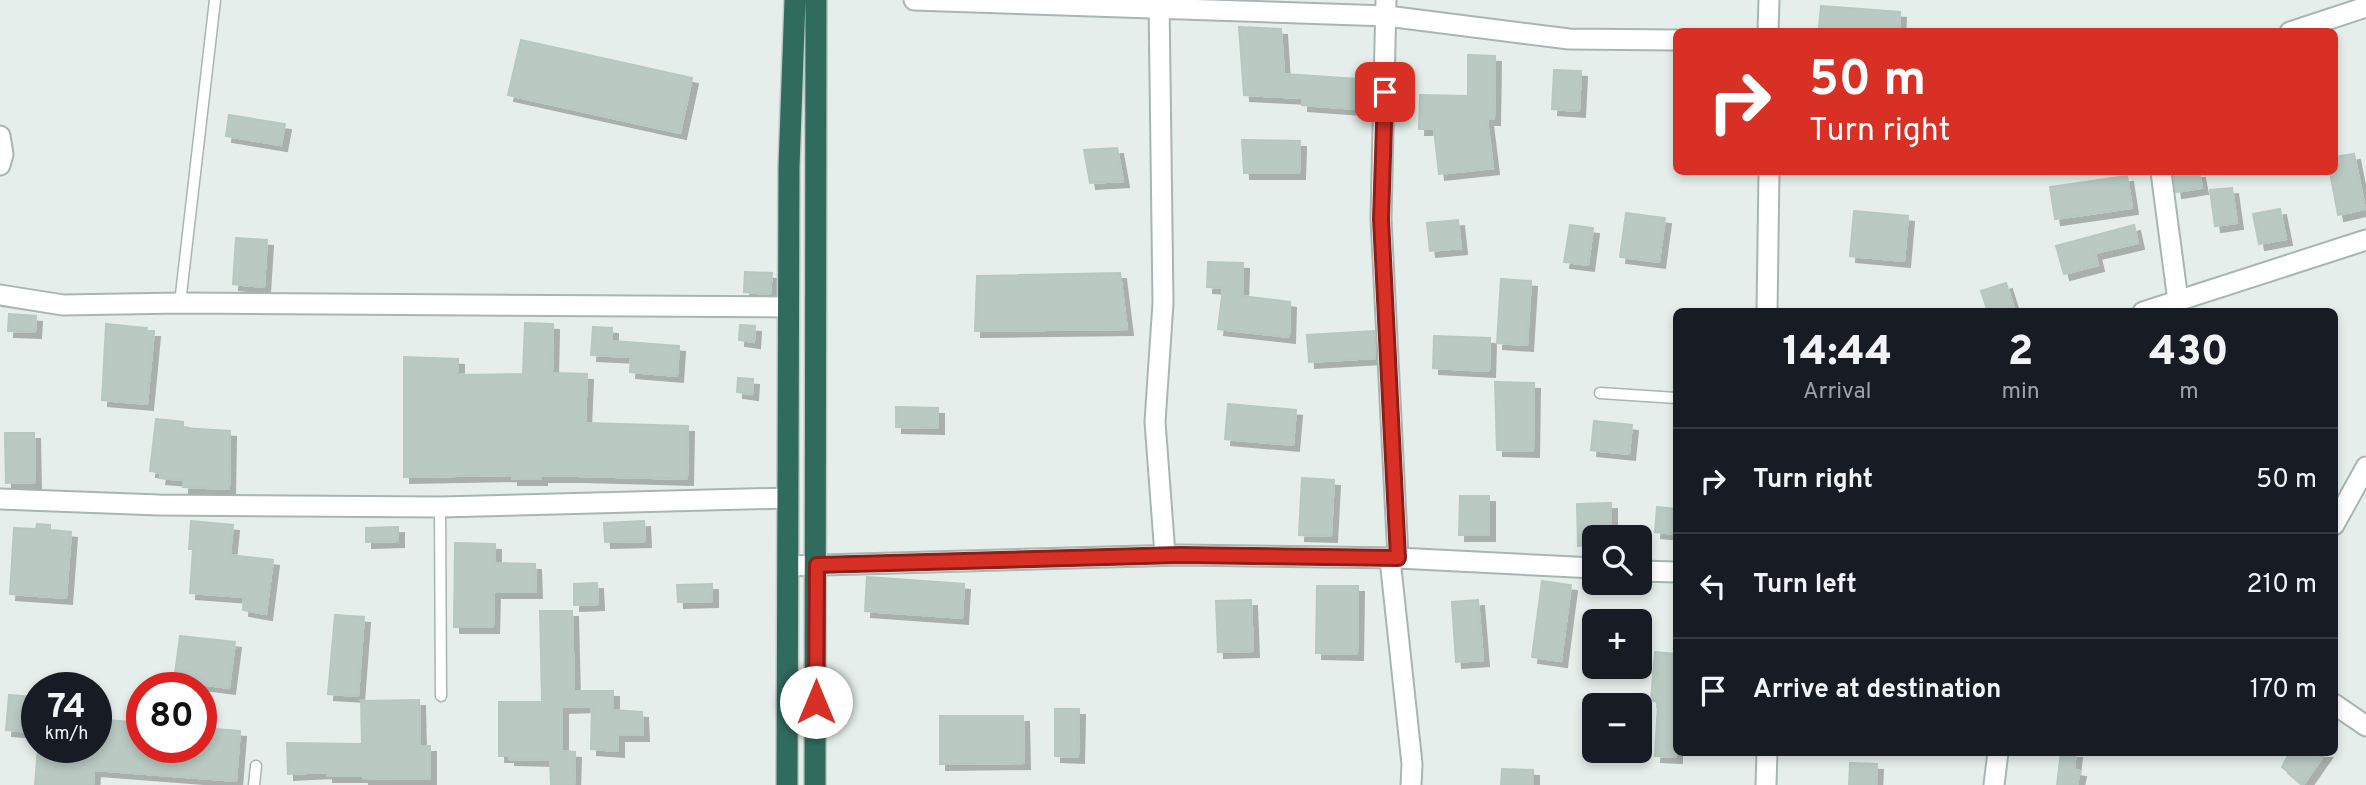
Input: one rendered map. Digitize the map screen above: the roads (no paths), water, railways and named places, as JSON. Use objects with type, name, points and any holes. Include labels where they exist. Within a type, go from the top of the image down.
[{"type":"highway","points":[[787,785],[787,307],[789,167],[796,0]]},
{"type":"highway","points":[[815,785],[816,0]]},
{"type":"street","points":[[914,0],[1387,8],[1569,39],[1673,40]]},
{"type":"street","points":[[1768,28],[1769,0]]},
{"type":"street","points":[[1159,4],[1163,303],[1155,422],[1166,555]]},
{"type":"street","points":[[2302,28],[2366,6]]},
{"type":"street","points":[[1387,8],[1381,219],[1394,558],[1412,764],[1411,785]]},
{"type":"street","points":[[0,136],[3,154],[0,165]]},
{"type":"street","points":[[1767,308],[1769,175]]},
{"type":"street","points":[[2162,175],[2183,304]]},
{"type":"street","points":[[2163,308],[2183,304],[2366,240]]},
{"type":"street","points":[[0,295],[63,305],[180,303],[787,307]]},
{"type":"street","points":[[2338,518],[2366,467]]},
{"type":"street","points":[[0,499],[159,505],[440,507],[788,498]]},
{"type":"street","points":[[788,566],[1166,555],[1394,558],[1582,567]]},
{"type":"street","points":[[1652,571],[1673,572]]},
{"type":"street","points":[[2338,706],[2364,718]]},
{"type":"street","points":[[1766,785],[1767,756]]},
{"type":"street","points":[[1994,785],[1998,756]]},
{"type":"lane","points":[[180,303],[215,0]]},
{"type":"lane","points":[[1600,393],[1673,398]]},
{"type":"lane","points":[[440,507],[441,695]]},
{"type":"lane","points":[[254,785],[256,766]]}]
